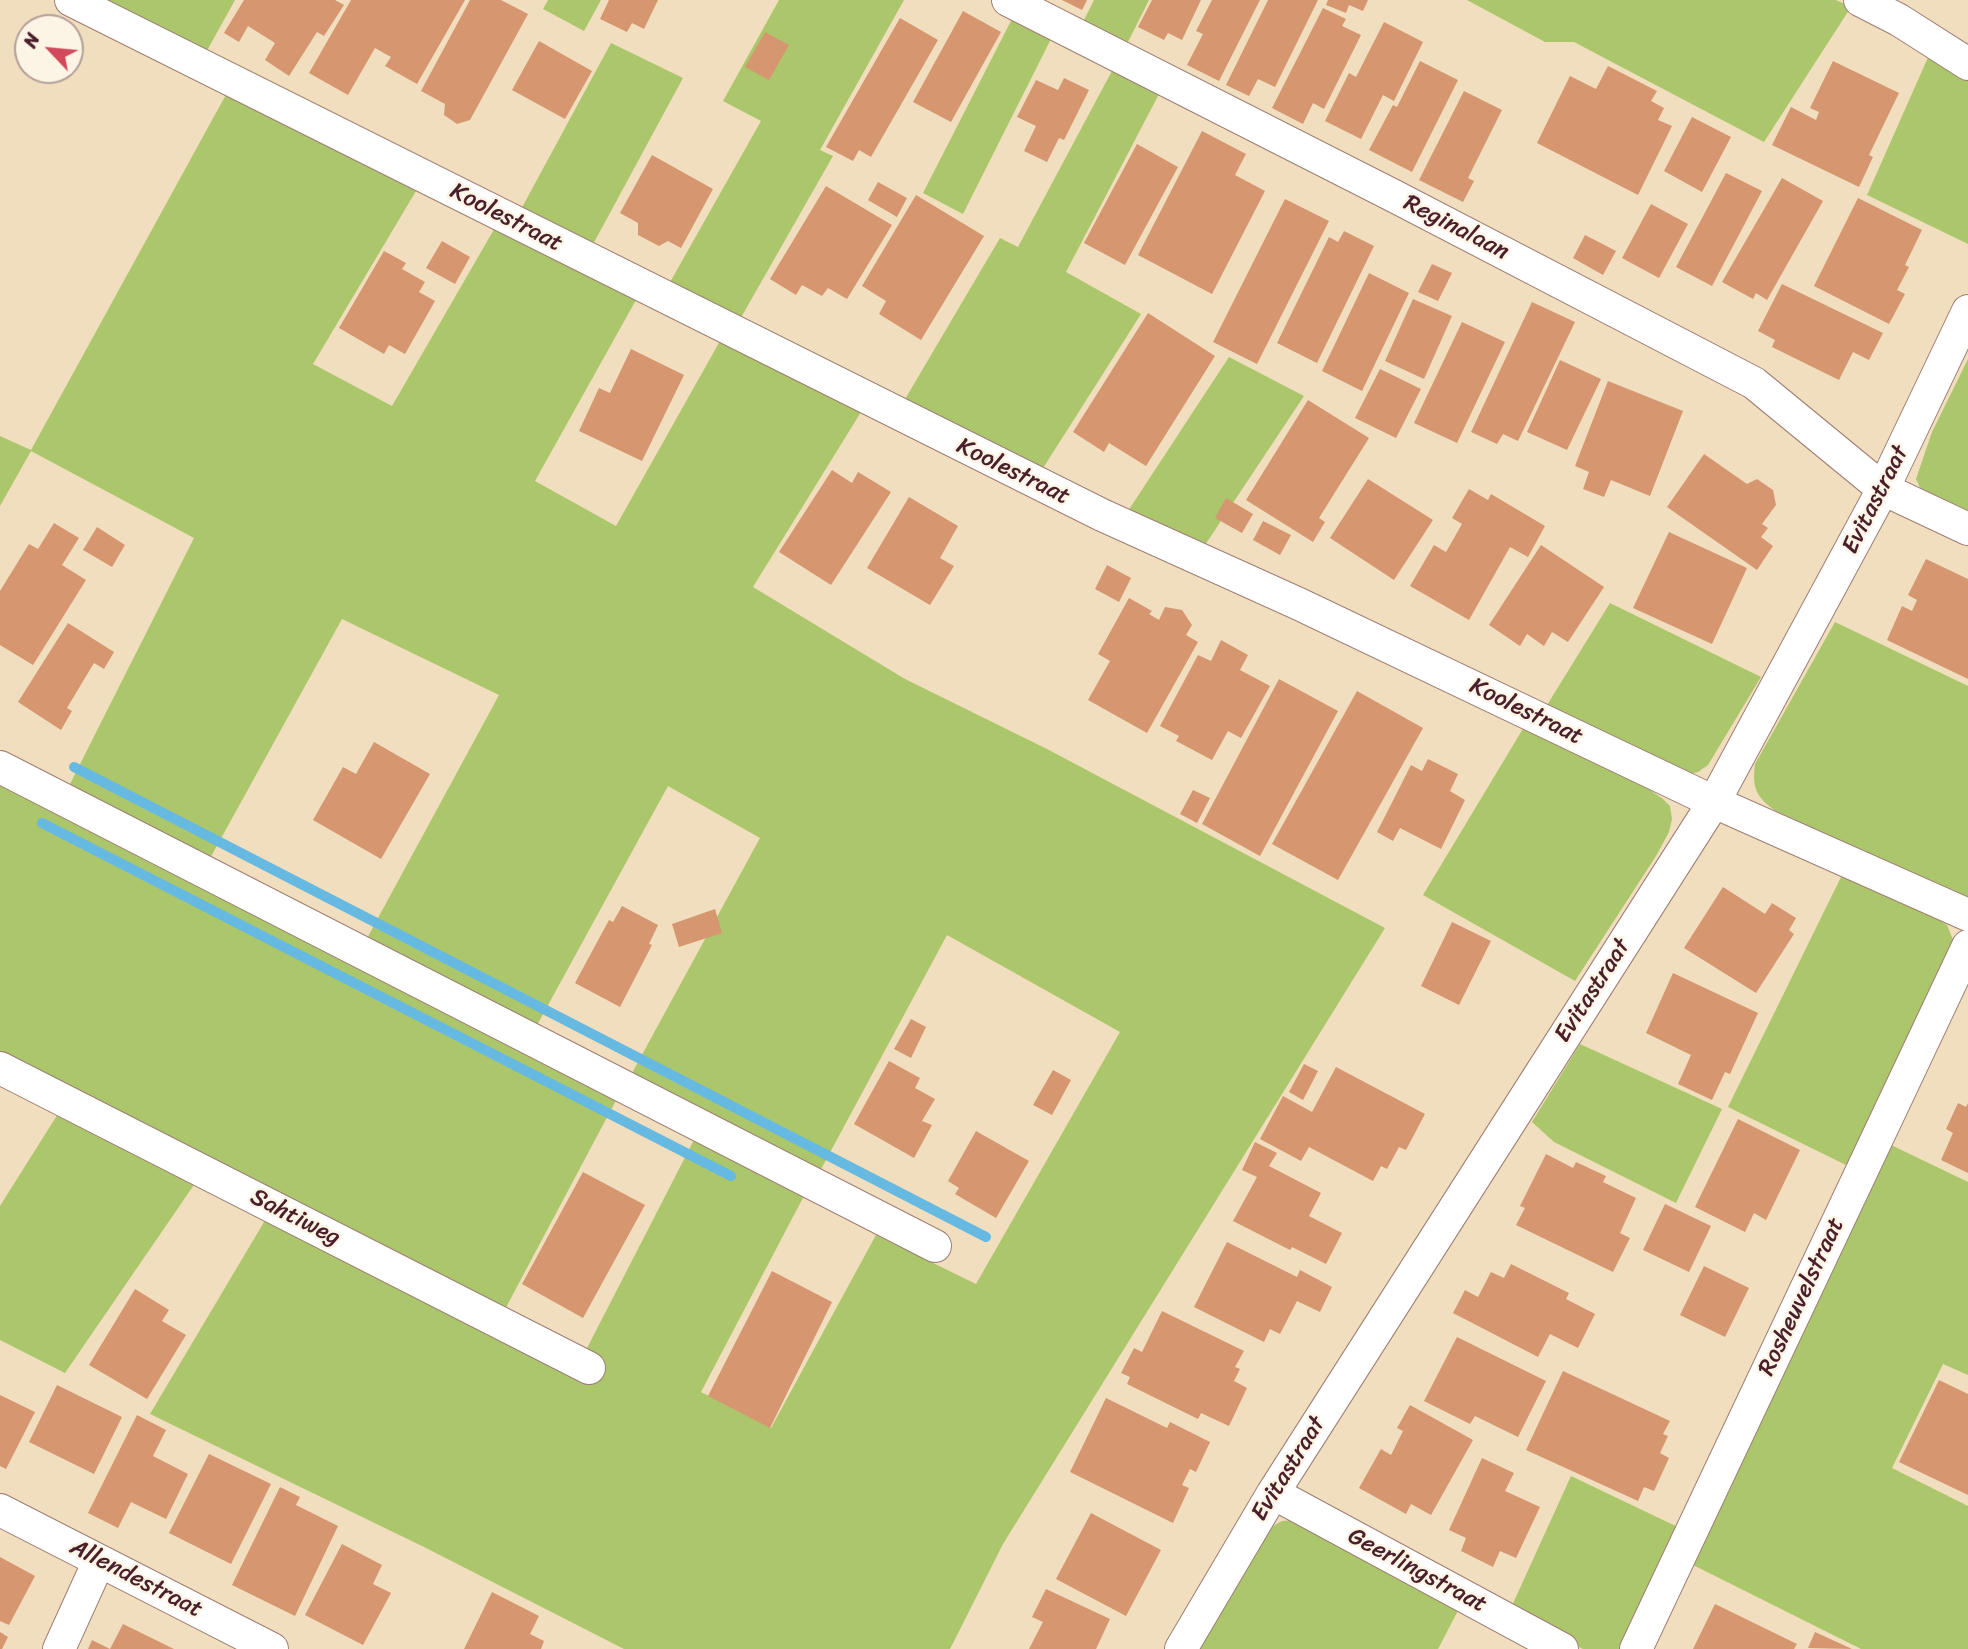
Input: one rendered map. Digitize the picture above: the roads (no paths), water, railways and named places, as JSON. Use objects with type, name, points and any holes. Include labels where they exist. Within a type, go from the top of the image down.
[{"type":"street","name":"Koolestraat","points":[[71,0],[1089,509],[1299,604],[1714,802],[1968,915]]},
{"type":"street","name":"Reginalaan","points":[[1009,0],[1754,383],[1883,489],[1968,529]]},
{"type":"street","points":[[1860,0],[1899,20],[1968,64]]},
{"type":"street","name":"Evitastraat","points":[[1181,1649],[1273,1493],[1714,802],[1883,489],[1968,312]]},
{"type":"street","points":[[0,767],[935,1246]]},
{"type":"street","name":"Rosheuvelstraat","points":[[1636,1649],[1968,946]]},
{"type":"street","name":"Sahtiweg","points":[[0,1068],[589,1368]]},
{"type":"street","name":"Geerlingstraat","points":[[1273,1493],[1562,1649]]},
{"type":"street","name":"Allendestraat","points":[[0,1510],[272,1649]]},
{"type":"street","points":[[59,1649],[99,1561]]},
{"type":"waterway","points":[[74,767],[986,1237]]},
{"type":"waterway","points":[[42,823],[731,1176]]}]
